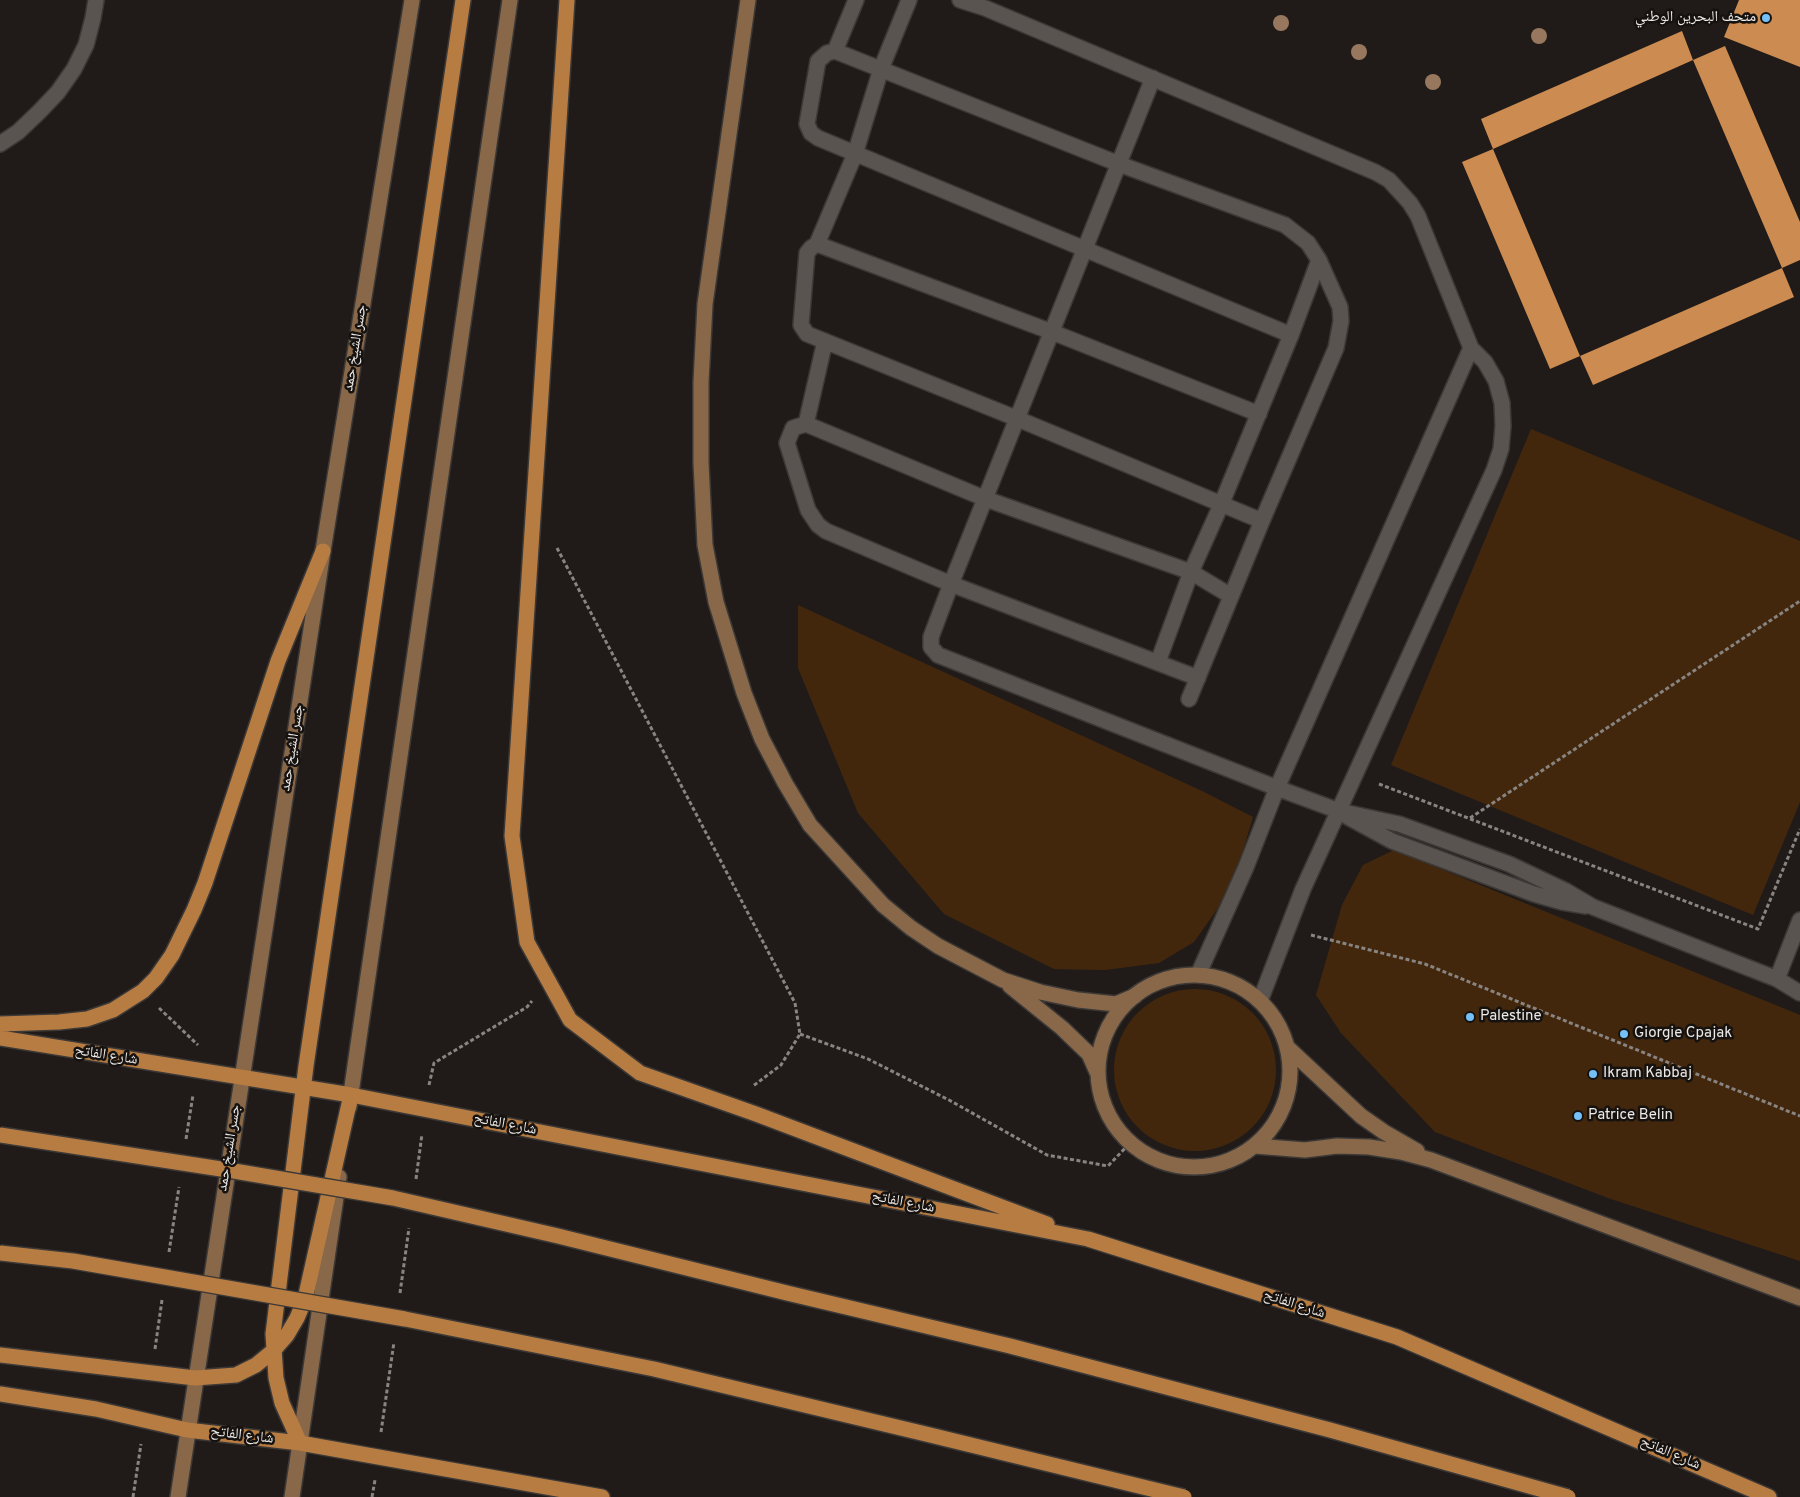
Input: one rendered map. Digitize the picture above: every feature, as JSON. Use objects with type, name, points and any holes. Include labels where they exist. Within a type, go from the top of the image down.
[{"type":"main road","name":"جسر الشيخ حمد","points":[[178,1497],[323,551],[412,0]]},
{"type":"main road","points":[[300,1443],[282,1403],[276,1378],[273,1334],[302,1088],[463,0]]},
{"type":"main road","points":[[292,1497],[510,0]]},
{"type":"main road","points":[[567,0],[512,836],[527,942],[570,1020],[640,1073],[756,1114],[1088,1239]]},
{"type":"main road","points":[[748,0],[704,314],[701,382],[701,463],[705,545],[716,602],[744,693],[762,739],[810,825],[883,905],[911,928],[938,946],[1003,980],[1040,992],[1078,1000],[1116,1004],[1136,996],[1155,984],[1176,977],[1198,975],[1221,979],[1242,987],[1260,1001],[1272,1015],[1281,1030],[1287,1047],[1290,1074],[1285,1101],[1273,1126],[1254,1146],[1231,1160],[1205,1166],[1178,1166],[1152,1158],[1130,1143],[1112,1122],[1101,1098],[1097,1072],[1089,1054],[1062,1028],[1003,980]]},
{"type":"main road","points":[[0,1024],[87,1019],[112,1010],[143,991],[156,978],[172,955],[194,910],[278,661],[323,551]]},
{"type":"main road","points":[[1097,1072],[1102,1042],[1116,1016],[1136,996]]},
{"type":"main road","name":"شارع الفاتح","points":[[0,1038],[351,1095],[1088,1239],[1396,1337],[1769,1497]]},
{"type":"main road","points":[[1287,1047],[1361,1116],[1431,1160]]},
{"type":"main road","points":[[0,1355],[195,1378],[236,1375],[256,1365],[274,1351],[287,1335],[298,1318],[305,1299],[351,1095]]},
{"type":"main road","points":[[0,1134],[393,1198],[538,1231],[787,1293],[1020,1348],[1330,1430],[1568,1497]]},
{"type":"main road","points":[[1254,1146],[1305,1150],[1337,1146],[1368,1147],[1401,1152],[1431,1160],[1800,1298]]},
{"type":"main road","points":[[0,1253],[73,1262],[386,1316],[654,1369],[1184,1497]]},
{"type":"main road","name":"شارع الفاتح","points":[[0,1394],[96,1409],[187,1430],[300,1443],[602,1497]]},
{"type":"street","points":[[0,144],[18,132],[40,112],[74,70],[86,45],[96,0]]},
{"type":"street","points":[[835,51],[856,0]]},
{"type":"street","points":[[909,0],[882,69],[855,154],[817,244],[807,253],[801,325],[807,334],[1018,419],[1262,521]]},
{"type":"street","points":[[960,0],[986,4],[1153,78],[1375,172],[1389,180],[1410,203],[1418,216],[1471,348],[1484,362],[1496,381],[1502,403],[1503,426],[1501,448],[1494,470],[1303,889],[1260,1001]]},
{"type":"street","points":[[1189,699],[1336,348],[1339,335],[1340,308],[1319,260],[1308,243],[1285,225],[1119,164],[835,51],[827,53],[818,61],[807,124],[811,133],[818,138],[1291,334]]},
{"type":"street","points":[[1153,78],[951,584],[932,637],[931,647],[938,655],[1339,811],[1392,842],[1534,894],[1562,902],[1593,907],[1777,978],[1800,982]]},
{"type":"street","points":[[817,244],[1052,332],[1259,414]]},
{"type":"street","points":[[1158,662],[1191,572],[1259,414],[1319,260]]},
{"type":"street","points":[[806,424],[825,341]]},
{"type":"street","points":[[1198,975],[1246,867],[1277,788],[1471,348]]},
{"type":"street","points":[[1198,678],[951,584],[826,531],[818,525],[808,510],[787,443],[793,428],[806,424],[986,499],[1191,572],[1232,596]]},
{"type":"street","points":[[1777,978],[1800,920]]},
{"type":"street","points":[[1777,978],[1800,993]]},
{"type":"path","points":[[534,506],[795,1003],[800,1034],[781,1065],[752,1086]]},
{"type":"path","points":[[1469,819],[1800,602]]},
{"type":"path","points":[[1355,775],[1758,929],[1800,829]]},
{"type":"path","points":[[1288,929],[1425,964],[1800,1116]]},
{"type":"path","points":[[428,1089],[434,1063],[527,1007],[550,982]]},
{"type":"path","points":[[143,991],[200,1046]]},
{"type":"path","points":[[800,1034],[876,1063],[949,1100],[1047,1155],[1108,1166],[1130,1143]]},
{"type":"shaded area","points":[[1531,429],[1800,541],[1800,802],[1753,915],[1391,765]]},
{"type":"shaded area","points":[[798,605],[1202,791],[1253,817],[1242,854],[1218,908],[1194,942],[1159,963],[1105,970],[1054,969],[944,914],[858,813],[798,668]]},
{"type":"shaded area","points":[[1394,850],[1800,1015],[1800,1261],[1608,1198],[1435,1132],[1341,1033],[1316,995],[1342,905],[1363,865]]},
{"type":"shaded area","points":[[1203,989],[1219,992],[1233,998],[1258,1019],[1267,1032],[1273,1046],[1276,1070],[1275,1086],[1267,1108],[1246,1133],[1233,1142],[1219,1148],[1187,1151],[1171,1148],[1157,1142],[1132,1121],[1123,1108],[1117,1094],[1114,1062],[1117,1046],[1123,1032],[1144,1007],[1157,998],[1171,992]]},
{"type":"building","name":"متحف البحرين الوطني","points":[[1739,0],[1800,0],[1800,67],[1724,37]]},
{"type":"building","points":[[1682,31],[1693,60],[1493,149],[1481,119]]},
{"type":"building","points":[[1725,46],[1800,222],[1800,260],[1782,268],[1693,60]]},
{"type":"building","points":[[1493,149],[1580,356],[1550,369],[1462,162]]},
{"type":"building","points":[[1782,268],[1794,297],[1593,385],[1580,356]]},
{"type":"place","name":"متحف البحرين الوطني","points":[[1766,18]]},
{"type":"place","name":"Palestine","points":[[1470,1017]]},
{"type":"place","name":"Giorgie Cpajak","points":[[1624,1034]]},
{"type":"place","name":"Ikram Kabbaj","points":[[1593,1074]]},
{"type":"place","name":"Patrice Belin","points":[[1578,1116]]}]
